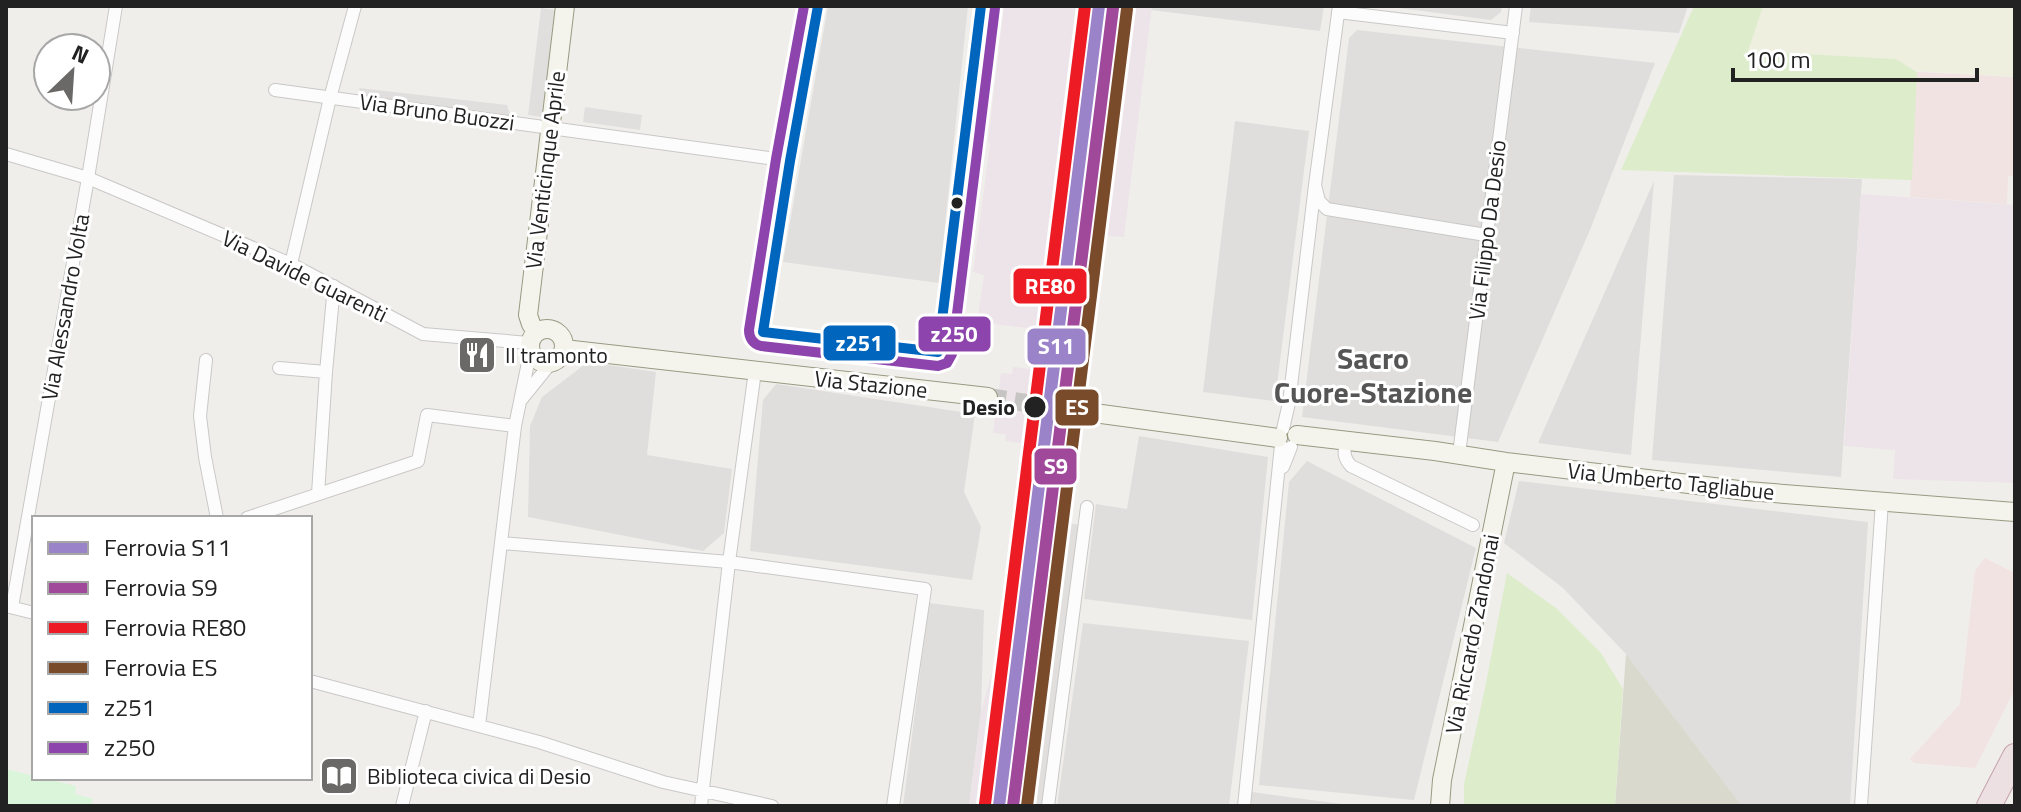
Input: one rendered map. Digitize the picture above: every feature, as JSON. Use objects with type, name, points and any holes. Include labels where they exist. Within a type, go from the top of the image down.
[{"type":"highway","points":[[1989,806],[2015,756]]},
{"type":"street","name":"Via Alessandro Volta","points":[[9,607],[88,178],[116,6]]},
{"type":"street","points":[[291,264],[355,6]]},
{"type":"street","name":"Via Venticinque Aprile","points":[[479,726],[515,426],[532,343],[528,315],[565,6]]},
{"type":"street","points":[[763,332],[818,6]]},
{"type":"street","name":"Via Filippo Da Desio","points":[[1459,454],[1516,6]]},
{"type":"street","points":[[1244,806],[1278,477],[1288,438],[1289,403],[1338,9],[1513,33]]},
{"type":"street","name":"Via Bruno Buozzi","points":[[275,90],[790,161]]},
{"type":"street","name":"Via Davide Guarenti","points":[[6,154],[88,178],[291,264],[423,334],[532,343]]},
{"type":"street","points":[[1315,185],[1319,201],[1327,209],[1486,235]]},
{"type":"street","points":[[1311,226],[1318,214],[1327,209]]},
{"type":"street","points":[[318,494],[334,286]]},
{"type":"street","points":[[547,329],[558,333],[564,349],[559,358],[550,364],[538,362],[532,343],[547,329]]},
{"type":"street","points":[[564,349],[755,371],[701,806]]},
{"type":"street","points":[[206,360],[200,416],[217,516]]},
{"type":"street","name":"Via Venticinque Aprile","points":[[519,403],[550,364]]},
{"type":"street","points":[[279,368],[326,372]]},
{"type":"street","name":"Via Stazione","points":[[755,371],[988,397]]},
{"type":"street","name":"Via Umberto Tagliabue","points":[[1072,410],[1288,438],[1338,439],[1747,491],[2015,512]]},
{"type":"street","points":[[253,516],[418,461],[427,415],[515,426]]},
{"type":"street","points":[[1338,439],[1351,466],[1473,525]]},
{"type":"street","name":"Via Riccardo Zandonai","points":[[1440,806],[1442,780],[1506,462]]},
{"type":"street","points":[[1861,806],[1882,502]]},
{"type":"street","points":[[1048,806],[1087,507]]},
{"type":"street","points":[[501,543],[729,562],[925,589],[893,806]]},
{"type":"street","points":[[9,607],[32,613]]},
{"type":"street","points":[[312,682],[539,742],[663,782],[772,806]]},
{"type":"street","points":[[402,806],[426,711]]},
{"type":"shaded area","points":[[828,6],[968,6],[939,283],[783,262]]},
{"type":"shaded area","points":[[1004,6],[1152,6],[1124,237],[1106,236],[1101,272],[1081,270],[1011,806],[969,806],[981,712],[993,668],[1021,443],[1005,441],[1006,434],[993,433],[1001,373],[1012,374],[1013,367],[1030,369],[1035,329],[977,322],[984,275],[973,272]]},
{"type":"shaded area","points":[[1152,6],[1324,6],[1320,31],[1151,10]]},
{"type":"shaded area","points":[[1384,6],[1502,6],[1501,12],[1491,20]]},
{"type":"shaded area","points":[[1531,6],[1688,6],[1679,33],[1529,22]]},
{"type":"shaded area","points":[[541,8],[555,10],[542,117],[528,115]]},
{"type":"shaded area","points":[[1357,30],[1655,63],[1590,230],[1498,442],[1302,417],[1349,38]]},
{"type":"shaded area","points":[[1917,72],[2015,77],[2015,176],[2008,176],[2007,204],[1910,197]]},
{"type":"shaded area","points":[[359,88],[507,105],[511,117],[362,97]]},
{"type":"shaded area","points":[[585,107],[642,115],[640,130],[583,122]]},
{"type":"shaded area","points":[[1235,121],[1309,131],[1275,401],[1203,392]]},
{"type":"shaded area","points":[[1674,175],[1862,179],[1841,477],[1652,460]]},
{"type":"shaded area","points":[[1654,181],[1631,455],[1538,443]]},
{"type":"shaded area","points":[[1861,194],[2015,205],[2015,483],[1893,479],[1895,450],[1844,446]]},
{"type":"shaded area","points":[[588,362],[656,372],[647,455],[732,469],[724,533],[703,551],[528,517],[530,426],[542,397]]},
{"type":"shaded area","points":[[776,384],[975,414],[964,492],[981,527],[972,580],[750,551],[763,400]]},
{"type":"shaded area","points":[[1139,436],[1268,457],[1252,620],[1084,599],[1096,504],[1127,509]]},
{"type":"shaded area","points":[[1307,461],[1476,548],[1414,800],[1259,785],[1289,482]]},
{"type":"shaded area","points":[[1519,481],[1868,522],[1850,806],[1742,806],[1626,654],[1563,588],[1504,543]]},
{"type":"shaded area","points":[[1069,523],[1079,525],[1041,806],[1031,806]]},
{"type":"shaded area","points":[[1985,558],[2015,573],[2015,689],[1975,768],[1914,763],[1910,759],[1960,704],[1975,571]]},
{"type":"shaded area","points":[[929,603],[984,610],[981,712],[969,806],[903,806]]},
{"type":"shaded area","points":[[1083,623],[1249,641],[1229,806],[1057,806]]},
{"type":"shaded area","points":[[1626,654],[1742,806],[1615,806]]},
{"type":"shaded area","points":[[1252,792],[1356,806],[1251,806]]},
{"type":"green space","points":[[1694,6],[1763,6],[1748,51],[1896,59],[1917,72],[1912,180],[1621,170]]},
{"type":"green space","points":[[1763,6],[2015,6],[2015,77],[1917,71],[1896,59],[1747,51]]},
{"type":"green space","points":[[1507,573],[1556,608],[1601,653],[1623,689],[1615,806],[1464,806],[1464,784]]},
{"type":"green space","points":[[6,769],[32,776],[32,780],[51,780],[76,786],[75,794],[93,799],[91,806],[6,806]]},
{"type":"tunnel","points":[[988,397],[1072,410]]},
{"type":"rail line","name":"RE80","points":[[985,804],[1085,6]]},
{"type":"rail line","name":"S11","points":[[999,806],[1099,6]]},
{"type":"rail line","name":"S9","points":[[1013,806],[1113,8]]},
{"type":"rail line","name":"ES","points":[[1027,806],[1127,9]]},
{"type":"transit line","name":"z250","points":[[804,6],[776,159],[750,336],[761,346],[938,366],[947,363],[952,354],[995,8]]},
{"type":"transit line","name":"z251","points":[[818,6],[763,332],[938,352],[981,6]]},
{"type":"place","name":"Il tramonto","points":[[477,355]]},
{"type":"place","name":"Desio","points":[[1035,407]]},
{"type":"place","name":"Biblioteca civica di Desio","points":[[339,776]]},
{"type":"district","name":"Sacro Cuore-Stazione","points":[[1373,376]]}]
